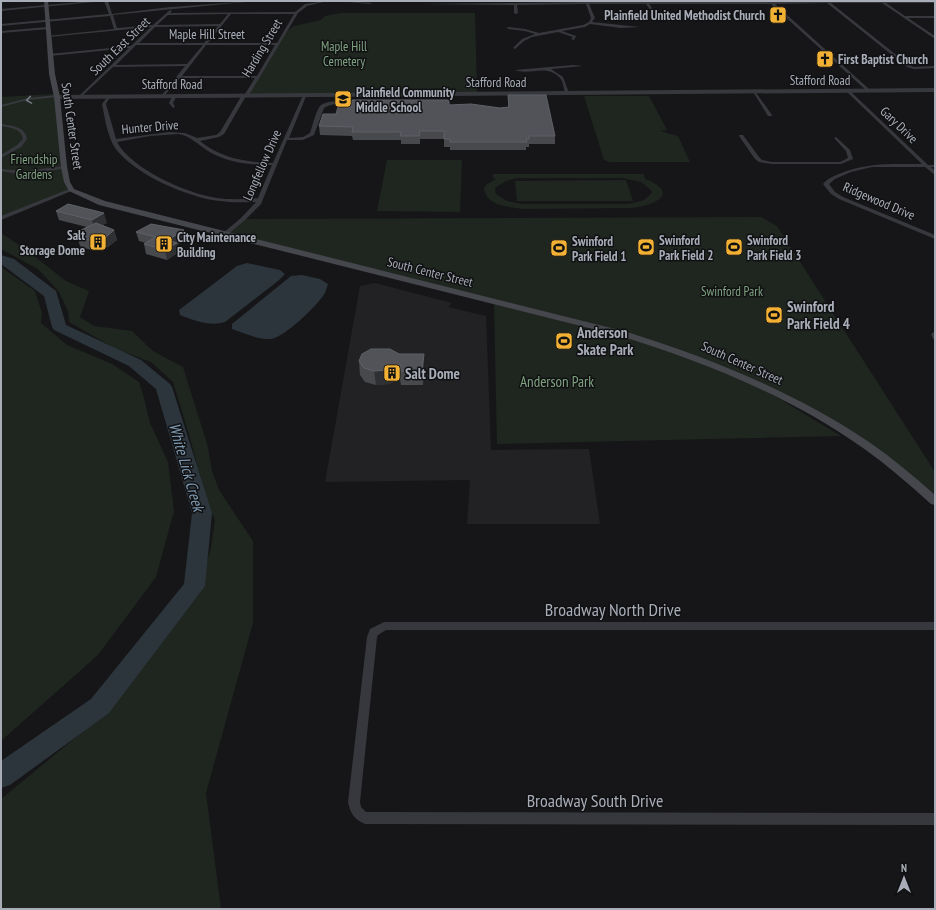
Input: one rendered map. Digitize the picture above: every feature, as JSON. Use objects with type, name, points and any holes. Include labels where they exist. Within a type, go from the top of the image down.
[{"type":"main road","name":"South Center Street","points":[[46,4],[52,74],[57,97],[64,167],[67,182],[71,190],[102,203],[668,346],[709,361],[778,392],[817,414],[889,462],[933,497]]},
{"type":"street","points":[[1,10],[46,4],[102,1]]},
{"type":"street","points":[[106,1],[116,29]]},
{"type":"street","points":[[1,24],[254,1]]},
{"type":"street","points":[[167,14],[296,13],[299,9],[306,5],[325,1]]},
{"type":"street","points":[[341,1],[370,3]]},
{"type":"street","points":[[503,1],[508,4]]},
{"type":"street","points":[[166,2],[170,8]]},
{"type":"street","points":[[423,4],[587,2],[935,2]]},
{"type":"street","points":[[587,2],[593,20],[590,23]]},
{"type":"street","points":[[646,2],[654,14]]},
{"type":"street","points":[[771,2],[868,90]]},
{"type":"street","points":[[826,2],[908,66],[914,68],[935,67]]},
{"type":"street","points":[[881,2],[935,38]]},
{"type":"street","points":[[515,4],[516,13]]},
{"type":"street","name":"South East Street","points":[[81,96],[155,26],[167,14],[170,8]]},
{"type":"street","name":"Harding Street","points":[[196,140],[217,136],[222,133],[258,77],[296,13]]},
{"type":"street","points":[[163,96],[230,14]]},
{"type":"street","points":[[904,17],[935,17]]},
{"type":"street","points":[[515,48],[523,40],[539,34],[580,27],[590,23],[621,27],[638,27]]},
{"type":"street","points":[[49,36],[155,26],[221,25]]},
{"type":"street","points":[[1,32],[48,28]]},
{"type":"street","points":[[508,28],[521,29],[539,34]]},
{"type":"street","points":[[559,30],[575,37],[573,39]]},
{"type":"street","name":"Maple Hill Street","points":[[50,55],[134,45],[278,44]]},
{"type":"street","points":[[113,66],[188,65]]},
{"type":"street","points":[[517,70],[582,66]]},
{"type":"street","points":[[548,68],[562,78],[567,93]]},
{"type":"street","points":[[178,77],[258,77]]},
{"type":"street","name":"Stafford Road","points":[[57,97],[868,90],[934,91]]},
{"type":"street","name":"Gary Drive","points":[[848,91],[935,174]]},
{"type":"street","points":[[752,92],[770,115]]},
{"type":"street","name":"Longfellow Drive","points":[[225,234],[250,213],[260,200],[305,94]]},
{"type":"street","points":[[174,107],[171,103],[175,95]]},
{"type":"street","points":[[110,96],[104,104],[115,141],[118,147],[133,163],[175,186],[215,200],[260,200]]},
{"type":"street","points":[[1,106],[28,99],[57,97]]},
{"type":"street","points":[[286,139],[300,139],[309,137],[312,134],[322,107],[333,103],[358,102]]},
{"type":"street","points":[[1,125],[21,130],[25,136],[23,143],[1,157]]},
{"type":"street","name":"Hunter Drive","points":[[115,141],[175,133],[187,135],[219,155],[238,163],[276,164]]},
{"type":"street","points":[[741,136],[761,161],[772,163],[841,162],[851,159],[848,151],[836,138]]},
{"type":"street","points":[[841,162],[856,170]]},
{"type":"street","name":"Ridgewood Drive","points":[[935,166],[872,166],[856,170],[828,181],[828,187],[833,194],[840,198],[935,237]]},
{"type":"street","points":[[1,170],[25,172],[64,167]]},
{"type":"street","points":[[1,218],[71,190]]},
{"type":"street","name":"Broadway North Drive","points":[[363,713],[372,638],[374,632],[384,626],[935,626]]},
{"type":"street","name":"Broadway South Drive","points":[[363,713],[354,808],[359,815],[365,818],[935,818]]},
{"type":"shaded area","points":[[247,263],[280,270],[285,274],[225,322],[213,324],[196,321],[180,315],[179,310],[237,266]]},
{"type":"shaded area","points":[[302,275],[320,279],[328,284],[325,293],[321,298],[309,312],[292,327],[277,337],[271,339],[257,337],[232,329],[232,324],[291,276]]},
{"type":"shaded area","points":[[375,283],[452,303],[448,307],[486,316],[491,450],[589,449],[600,524],[467,524],[470,480],[325,482],[360,286]]},
{"type":"green space","name":"Maple Hill Cemetery","points":[[340,13],[475,13],[477,93],[247,95],[284,33],[294,26],[321,20],[325,16]]},
{"type":"green space","name":"Friendship Gardens","points":[[53,94],[57,97],[71,190],[1,219],[1,97]]},
{"type":"green space","points":[[584,96],[649,96],[667,130],[660,131],[678,136],[690,162],[609,162],[604,160]]},
{"type":"green space","points":[[387,160],[462,160],[460,212],[377,211]]},
{"type":"green space","points":[[493,174],[644,174],[645,179],[656,184],[662,189],[663,194],[655,202],[640,207],[631,208],[523,209],[499,204],[489,199],[484,188],[487,184],[496,179],[493,178]],"holes":[[[517,178],[622,178],[641,182],[651,190],[652,193],[644,200],[629,204],[523,204],[507,201],[496,194],[495,188],[506,181]]]},
{"type":"green space","points":[[626,180],[633,201],[517,201],[515,181]]},
{"type":"green space","name":"Swinford Park","points":[[761,217],[777,226],[935,472],[935,492],[928,495],[859,441],[740,375],[841,436],[497,444],[494,304],[649,342],[225,234],[243,219]]},
{"type":"green space","points":[[1,233],[25,249],[66,281],[89,291],[80,317],[94,326],[132,331],[153,351],[183,367],[208,447],[212,471],[219,490],[253,541],[253,623],[206,793],[221,909],[1,909],[1,799],[110,709],[196,597],[211,548],[215,520],[207,502],[173,382],[151,362],[116,349],[69,322],[68,311],[59,292],[38,269],[1,249]]},
{"type":"green space","points":[[1,267],[35,291],[42,313],[41,323],[67,345],[112,364],[139,382],[150,423],[168,462],[174,511],[156,577],[98,655],[1,741]]},
{"type":"building","name":"Plainfield Community Middle School","points":[[508,95],[546,95],[555,136],[529,136],[529,139],[526,139],[527,142],[450,142],[450,139],[444,139],[444,131],[420,131],[419,136],[400,136],[401,132],[352,132],[353,127],[319,126],[323,114],[336,114],[338,107],[350,107],[352,100],[449,100],[449,105],[471,104],[500,108],[509,107]]},
{"type":"building","points":[[68,204],[104,213],[92,220],[56,211]]},
{"type":"building","points":[[96,223],[114,230],[105,238],[89,240],[81,239],[77,236],[81,230]]},
{"type":"building","points":[[151,224],[184,230],[168,240],[177,243],[165,250],[144,244],[156,237],[136,232]]},
{"type":"building","points":[[371,349],[390,349],[399,354],[424,354],[422,371],[400,371],[401,365],[387,370],[374,371],[364,368],[359,361],[362,354]]},
{"type":"waterway","name":"White Lick Creek","points":[[1,259],[9,262],[51,294],[59,327],[135,363],[164,387],[202,513],[194,586],[100,706],[1,776]]},
{"type":"place","name":"Plainfield United Methodist Church","points":[[778,15]]},
{"type":"place","name":"First Baptist Church","points":[[825,59]]},
{"type":"place","name":"Plainfield Community Middle School","points":[[343,99]]},
{"type":"place","name":"Salt Storage Dome","points":[[98,242]]},
{"type":"place","name":"City Maintenance Building","points":[[164,244]]},
{"type":"place","name":"Swinford Park Field 2","points":[[646,247]]},
{"type":"place","name":"Swinford Park Field 3","points":[[734,247]]},
{"type":"place","name":"Swinford Park Field 1","points":[[559,248]]},
{"type":"place","name":"Swinford Park Field 4","points":[[774,315]]},
{"type":"place","name":"Anderson Skate Park","points":[[564,341]]},
{"type":"place","name":"Salt Dome","points":[[392,373]]},
{"type":"park label","name":"Anderson Park","points":[[557,381]]}]
